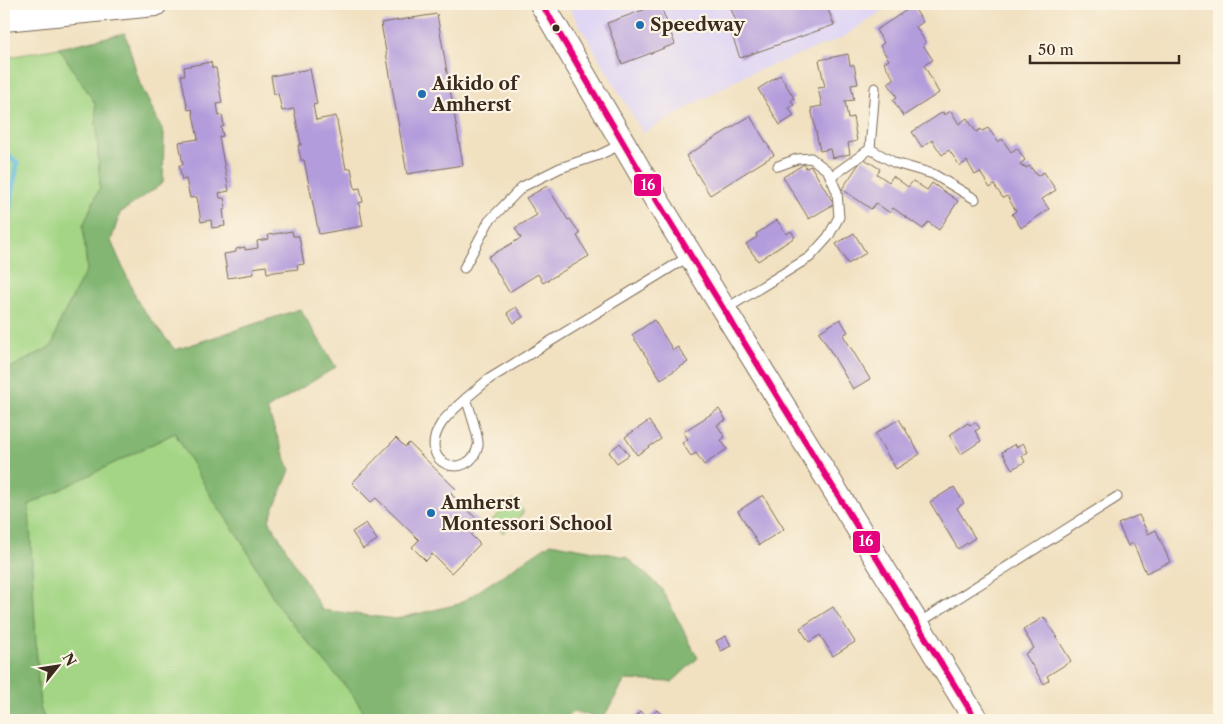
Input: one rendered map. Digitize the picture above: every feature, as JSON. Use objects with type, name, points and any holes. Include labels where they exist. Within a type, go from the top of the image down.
[{"type":"street","points":[[4,19],[105,6],[155,4]]},
{"type":"street","points":[[542,4],[724,310],[976,720]]},
{"type":"lane","points":[[870,149],[875,88]]},
{"type":"lane","points":[[464,268],[489,222],[522,187],[560,168],[600,155],[624,144]]},
{"type":"lane","points":[[830,176],[870,149]]},
{"type":"lane","points":[[870,149],[895,163],[933,174],[975,199]]},
{"type":"lane","points":[[724,310],[810,257],[828,237],[839,217],[837,192],[828,170],[811,158],[797,159],[778,166]]},
{"type":"lane","points":[[466,398],[479,444],[475,454],[467,462],[458,466],[448,466],[440,460],[435,450],[434,440],[442,423],[466,398],[489,379],[691,255]]},
{"type":"lane","points":[[917,624],[1117,498]]},
{"type":"shaded area","points":[[567,4],[892,4],[842,38],[744,76],[643,133]]},
{"type":"green space","points":[[125,33],[140,84],[164,133],[163,183],[120,213],[111,241],[139,304],[175,350],[300,309],[336,367],[267,409],[290,470],[269,520],[322,610],[396,619],[459,604],[551,543],[626,557],[661,588],[698,658],[672,682],[625,680],[603,718],[573,712],[562,720],[369,720],[353,695],[279,608],[241,540],[212,498],[175,433],[29,505],[38,682],[40,708],[45,720],[4,720],[4,371],[52,346],[61,319],[87,269],[83,226],[100,187],[95,103],[59,48]]},
{"type":"green space","points":[[59,48],[95,103],[100,187],[83,226],[87,269],[61,319],[52,347],[4,371],[4,58]]},
{"type":"green space","points":[[175,433],[212,498],[241,540],[279,608],[353,695],[369,720],[45,720],[40,708],[28,505]]},
{"type":"green space","points":[[513,500],[524,512],[503,533],[491,521]]},
{"type":"building","points":[[660,4],[675,44],[622,64],[607,23]]},
{"type":"building","points":[[729,4],[826,4],[834,25],[740,58],[728,24],[736,21]]},
{"type":"building","points":[[913,6],[923,22],[916,27],[926,43],[923,45],[933,60],[924,65],[939,93],[903,116],[893,100],[897,97],[888,83],[894,79],[884,63],[889,60],[880,46],[884,43],[876,30]]},
{"type":"building","name":"Aikido of Amherst","points":[[437,14],[463,165],[407,174],[381,23]]},
{"type":"building","points":[[848,54],[850,65],[854,65],[858,84],[851,85],[854,100],[845,101],[848,119],[853,117],[857,141],[848,143],[850,154],[832,158],[830,149],[820,151],[811,108],[822,106],[818,88],[825,87],[819,60]]},
{"type":"building","points":[[211,62],[212,68],[216,68],[222,103],[217,104],[219,116],[222,115],[224,126],[221,127],[223,136],[219,137],[229,191],[219,193],[220,198],[224,198],[226,209],[223,210],[225,226],[212,228],[211,220],[201,222],[197,197],[190,198],[186,179],[182,180],[179,165],[183,165],[179,142],[198,139],[192,109],[188,110],[181,75],[185,75],[184,67]]},
{"type":"building","points":[[310,69],[317,104],[313,105],[316,120],[336,116],[346,169],[351,168],[355,189],[360,188],[363,202],[359,203],[363,226],[319,234],[304,160],[301,160],[298,145],[301,145],[294,109],[282,111],[278,93],[274,94],[271,76]]},
{"type":"building","points":[[780,75],[794,98],[791,101],[794,105],[789,108],[794,116],[780,125],[758,89]]},
{"type":"building","points":[[951,111],[959,124],[967,118],[976,132],[988,128],[998,142],[1002,139],[1011,152],[1017,148],[1025,160],[1020,164],[1022,167],[1030,166],[1037,176],[1044,172],[1056,190],[1042,199],[1049,209],[1021,228],[1012,214],[1016,211],[1007,196],[1003,198],[994,185],[990,188],[980,172],[975,175],[967,161],[960,166],[949,150],[942,155],[932,140],[922,147],[912,132],[943,112],[944,115]]},
{"type":"building","points":[[750,116],[774,155],[710,195],[686,156]]},
{"type":"building","points":[[863,158],[880,169],[877,174],[889,182],[893,176],[908,187],[913,181],[927,190],[932,183],[958,201],[939,230],[928,222],[923,229],[893,208],[890,213],[876,203],[871,209],[842,189]]},
{"type":"building","points":[[804,164],[806,168],[811,166],[834,204],[809,219],[783,177]]},
{"type":"building","points":[[547,186],[568,220],[570,219],[580,234],[577,236],[589,256],[543,283],[538,274],[509,292],[488,257],[521,238],[515,228],[537,215],[526,198]]},
{"type":"building","points":[[777,220],[786,234],[791,231],[795,237],[758,261],[746,244],[757,237],[756,234]]},
{"type":"building","points":[[292,231],[293,236],[299,236],[304,264],[297,265],[298,269],[267,273],[266,266],[253,268],[254,274],[228,278],[224,254],[236,252],[236,249],[245,247],[245,250],[258,248],[257,241],[269,239],[268,235]]},
{"type":"building","points":[[854,233],[866,253],[848,264],[836,244]]},
{"type":"building","points":[[516,307],[523,317],[514,323],[507,313]]},
{"type":"building","points":[[840,319],[848,332],[843,335],[870,379],[853,389],[819,332]]},
{"type":"building","points":[[654,320],[673,350],[678,347],[688,362],[661,379],[632,335]]},
{"type":"building","points":[[719,409],[726,420],[717,425],[725,437],[721,440],[727,449],[704,465],[696,453],[691,456],[682,443],[688,439],[683,432]]},
{"type":"building","points":[[899,419],[920,454],[896,469],[875,434]]},
{"type":"building","points":[[649,421],[661,439],[637,455],[625,437]]},
{"type":"building","points":[[975,422],[980,428],[975,431],[981,441],[961,454],[949,435],[968,423],[970,425]]},
{"type":"building","name":"Amherst Montessori School","points":[[396,438],[405,447],[409,443],[456,489],[451,494],[482,524],[471,535],[480,544],[451,573],[432,554],[426,561],[412,547],[419,540],[376,498],[371,502],[352,483]]},
{"type":"building","points":[[620,443],[629,455],[617,463],[609,452]]},
{"type":"building","points":[[1023,443],[1028,452],[1022,456],[1025,462],[1012,469],[1002,452],[1015,444],[1016,447]]},
{"type":"building","points":[[954,487],[964,503],[957,508],[975,538],[958,549],[930,502]]},
{"type":"building","points":[[763,495],[784,529],[759,545],[738,511]]},
{"type":"building","points":[[1139,515],[1148,534],[1156,530],[1170,562],[1146,573],[1133,543],[1128,546],[1118,524]]},
{"type":"building","points":[[366,523],[377,540],[363,549],[352,532]]},
{"type":"building","points":[[833,607],[855,642],[833,656],[820,635],[809,642],[800,628]]},
{"type":"building","points":[[1044,617],[1071,661],[1047,676],[1049,680],[1044,684],[1025,654],[1034,648],[1023,630]]},
{"type":"building","points":[[726,636],[731,646],[721,651],[716,641]]},
{"type":"building","points":[[657,710],[668,720],[632,720],[641,711],[648,719]]},
{"type":"waterway","points":[[4,38],[5,34]]},
{"type":"waterway","points":[[4,114],[7,119],[4,128]]},
{"type":"waterway","points":[[4,152],[17,163],[4,240]]},
{"type":"transit line","name":"16","points":[[542,4],[656,199],[976,720]]},
{"type":"place","name":"Speedway","points":[[640,25]]},
{"type":"place","name":"Aikido of Amherst","points":[[422,94]]},
{"type":"place","name":"Amherst Montessori School","points":[[431,513]]}]
